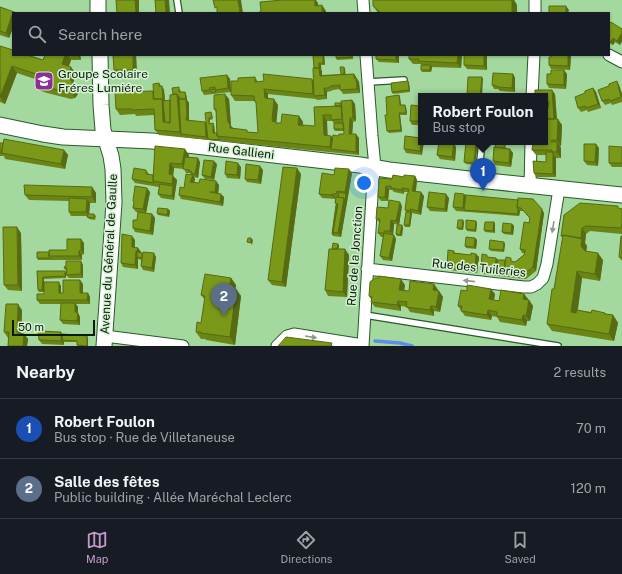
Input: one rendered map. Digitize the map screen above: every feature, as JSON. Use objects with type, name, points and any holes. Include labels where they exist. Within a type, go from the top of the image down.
[{"type":"street","points":[[98,0],[98,12]]},
{"type":"street","points":[[364,0],[364,12]]},
{"type":"street","points":[[535,12],[536,0]]},
{"type":"street","name":"Avenue du Général de Gaulle","points":[[100,56],[103,130],[113,164],[114,203],[105,341]]},
{"type":"street","name":"Rue de la Jonction","points":[[363,346],[375,167],[366,56]]},
{"type":"street","points":[[532,93],[534,56]]},
{"type":"street","points":[[610,56],[622,62]]},
{"type":"street","name":"Rue Gallieni","points":[[0,125],[63,137],[152,141],[375,167],[389,170],[622,195]]},
{"type":"street","points":[[530,186],[531,145]]},
{"type":"street","name":"Rue des Tuileries","points":[[367,269],[531,287],[538,284],[544,278],[559,189]]},
{"type":"street","points":[[277,346],[287,336],[294,334],[363,346]]},
{"type":"street","points":[[105,341],[183,346]]},
{"type":"lane","points":[[177,0],[179,12]]},
{"type":"lane","points":[[368,82],[404,80]]},
{"type":"lane","points":[[478,180],[482,145]]},
{"type":"lane","points":[[364,315],[558,346]]},
{"type":"building","points":[[116,0],[135,0],[136,12],[117,12]]},
{"type":"building","points":[[155,0],[165,0],[166,12],[156,12]]},
{"type":"building","points":[[213,0],[238,0],[240,12],[217,12],[217,7],[215,8]]},
{"type":"building","points":[[315,0],[315,6],[322,5],[322,12],[260,12],[261,11],[260,2]]},
{"type":"building","points":[[373,0],[512,0],[512,12],[380,12],[373,6]]},
{"type":"building","points":[[549,6],[566,6],[566,12],[549,12]]},
{"type":"building","points":[[0,7],[14,12],[12,12],[6,33],[0,31]]},
{"type":"building","points":[[611,22],[622,29],[622,33],[617,41],[613,38],[610,42]]},
{"type":"building","points":[[0,46],[12,50],[12,56],[30,56],[43,60],[45,56],[65,56],[62,64],[71,67],[68,78],[72,81],[73,87],[70,91],[66,92],[36,84],[39,75],[12,66],[0,97]]},
{"type":"building","points":[[113,56],[133,56],[133,70],[114,70]]},
{"type":"building","points":[[313,56],[323,56],[323,63],[319,63],[319,68],[314,68]]},
{"type":"building","points":[[336,56],[352,56],[352,57],[336,58]]},
{"type":"building","points":[[376,56],[396,56],[396,60],[376,59]]},
{"type":"building","points":[[409,56],[458,56],[457,63],[418,61],[419,59],[409,59]]},
{"type":"building","points":[[464,56],[484,56],[484,66],[464,65]]},
{"type":"building","points":[[568,56],[568,66],[549,65],[549,57]]},
{"type":"building","points":[[421,65],[430,65],[430,70],[421,70]]},
{"type":"building","points":[[340,67],[344,67],[344,74],[341,74]]},
{"type":"building","points":[[313,68],[319,68],[320,76],[354,74],[357,89],[340,90],[340,85],[331,86],[324,88],[325,95],[314,96]]},
{"type":"building","points":[[551,70],[564,70],[564,85],[547,84],[547,74],[551,74]]},
{"type":"building","points":[[493,73],[513,74],[512,88],[497,87],[492,85]]},
{"type":"building","points":[[263,74],[312,79],[313,94],[264,89],[265,98],[274,99],[272,121],[276,123],[281,123],[282,114],[299,116],[298,125],[315,126],[314,107],[341,106],[342,119],[331,120],[331,115],[323,115],[324,135],[331,136],[330,147],[217,136],[214,95],[225,94],[230,128],[258,133],[256,102],[254,96],[231,95],[231,81],[238,81],[238,78],[255,77],[255,82],[264,81]]},
{"type":"building","points":[[227,75],[228,88],[215,90],[215,87],[209,88],[210,90],[202,91],[200,78]]},
{"type":"building","points":[[468,77],[482,77],[480,93],[467,93]]},
{"type":"building","points":[[408,81],[409,90],[392,92],[391,83]]},
{"type":"building","points":[[617,81],[621,97],[610,101],[609,99],[602,101],[598,90]]},
{"type":"building","points":[[159,83],[159,86],[162,86],[163,101],[162,99],[154,99],[153,84]]},
{"type":"building","points":[[179,87],[179,92],[185,92],[186,99],[180,99],[177,94],[173,94],[172,88]]},
{"type":"building","points":[[593,88],[598,104],[586,108],[585,106],[578,108],[575,97]]},
{"type":"building","points":[[215,89],[216,92],[211,92],[211,90]]},
{"type":"building","points":[[535,90],[552,90],[554,119],[548,119],[548,93],[535,93]]},
{"type":"building","points":[[153,91],[153,99],[162,99],[163,122],[170,123],[170,95],[177,94],[180,132],[155,130],[154,109],[116,109],[115,92]]},
{"type":"building","points":[[399,95],[400,105],[405,105],[406,113],[399,113],[401,130],[387,131],[385,115],[387,115],[386,97]]},
{"type":"building","points":[[179,99],[186,99],[186,120],[205,122],[206,137],[181,134]]},
{"type":"building","points":[[170,100],[170,123],[165,122],[163,101]]},
{"type":"building","points":[[352,100],[353,118],[350,118],[349,134],[356,134],[356,152],[331,149],[333,135],[338,136],[339,134],[344,134],[341,101]]},
{"type":"building","points":[[335,103],[341,103],[342,108],[341,106],[335,106]]},
{"type":"building","points":[[411,105],[418,106],[418,121],[410,121]]},
{"type":"building","points":[[211,112],[212,117],[209,118],[209,124],[213,123],[213,133],[217,133],[220,140],[208,139],[205,113]]},
{"type":"building","points":[[548,119],[558,119],[557,140],[552,140],[551,142],[557,142],[557,152],[552,152],[552,150],[532,150],[533,145],[548,145]]},
{"type":"building","points":[[334,123],[343,123],[344,129],[334,129]]},
{"type":"building","points":[[405,136],[418,138],[418,145],[420,145],[420,151],[404,149]]},
{"type":"building","points":[[4,139],[64,150],[61,164],[1,153]]},
{"type":"building","points":[[0,143],[3,143],[2,153],[0,152]]},
{"type":"building","points":[[584,144],[596,144],[595,162],[584,161]]},
{"type":"building","points":[[439,145],[454,145],[452,157],[437,155]]},
{"type":"building","points":[[466,145],[476,145],[474,163],[464,162]]},
{"type":"building","points":[[496,145],[505,145],[505,148],[495,147]]},
{"type":"building","points":[[155,146],[185,149],[182,164],[170,163],[169,174],[173,175],[172,184],[153,181]]},
{"type":"building","points":[[609,146],[622,147],[622,163],[609,163]]},
{"type":"building","points":[[494,147],[510,149],[509,163],[493,161]]},
{"type":"building","points":[[546,152],[552,152],[553,154],[553,174],[534,173],[533,161],[546,162]]},
{"type":"building","points":[[185,157],[198,158],[195,174],[191,173],[189,170],[183,169]]},
{"type":"building","points":[[204,160],[214,161],[211,177],[202,175]]},
{"type":"building","points":[[226,161],[238,163],[237,175],[225,174]]},
{"type":"building","points":[[246,164],[260,166],[258,180],[245,179]]},
{"type":"building","points":[[283,167],[297,168],[282,282],[268,280]]},
{"type":"building","points":[[134,168],[146,170],[146,174],[153,175],[154,183],[132,179]]},
{"type":"building","points":[[335,168],[349,169],[345,192],[337,191],[336,194],[332,195],[319,194],[322,173],[334,175]]},
{"type":"building","points":[[186,174],[193,175],[190,182],[199,183],[200,179],[216,181],[215,192],[210,192],[221,194],[220,202],[179,195],[180,187],[184,188]]},
{"type":"building","points":[[393,175],[404,177],[404,175],[415,176],[412,191],[421,192],[418,211],[410,209],[410,211],[405,210],[409,189],[402,188],[402,190],[391,188],[391,186],[386,186],[385,197],[378,197],[379,178],[392,179]]},
{"type":"building","points":[[160,184],[173,186],[172,196],[158,194]]},
{"type":"building","points":[[24,185],[92,187],[92,197],[25,195]]},
{"type":"building","points":[[135,186],[147,188],[143,209],[133,208]]},
{"type":"building","points":[[339,192],[346,194],[345,200],[344,198],[338,197]]},
{"type":"building","points":[[429,192],[446,194],[445,209],[427,207]]},
{"type":"building","points":[[455,193],[464,194],[463,208],[453,207]]},
{"type":"building","points":[[466,195],[518,200],[518,214],[464,210]]},
{"type":"building","points":[[336,197],[344,198],[338,233],[333,232],[338,204],[335,203]]},
{"type":"building","points":[[69,198],[87,199],[86,212],[69,212]]},
{"type":"building","points":[[518,198],[533,199],[542,209],[533,267],[523,275],[504,273],[506,257],[511,258],[511,261],[515,262],[524,255],[525,250],[520,249],[524,222],[529,223],[530,218],[521,208],[517,207]]},
{"type":"building","points":[[389,200],[400,202],[396,221],[391,220],[390,231],[378,233],[380,219],[376,219],[377,207],[388,208]]},
{"type":"building","points":[[580,203],[618,206],[618,208],[622,209],[621,228],[586,226],[582,228],[581,238],[561,236],[564,215]]},
{"type":"building","points":[[336,205],[334,234],[332,234]]},
{"type":"building","points":[[158,208],[168,209],[167,215],[157,213]]},
{"type":"building","points":[[138,212],[152,214],[150,231],[133,228],[133,220],[137,220]]},
{"type":"building","points":[[406,212],[411,212],[409,225],[404,225]]},
{"type":"building","points":[[88,214],[94,214],[94,218],[87,217]]},
{"type":"building","points":[[458,220],[463,220],[462,228],[457,228]]},
{"type":"building","points":[[466,220],[476,221],[475,230],[466,229]]},
{"type":"building","points":[[485,222],[494,222],[493,231],[484,230]]},
{"type":"building","points":[[503,223],[512,224],[511,233],[502,232]]},
{"type":"building","points":[[397,225],[402,225],[400,235],[396,234]]},
{"type":"building","points":[[3,227],[17,227],[18,285],[4,285]]},
{"type":"building","points":[[384,233],[394,235],[389,258],[380,256]]},
{"type":"building","points":[[122,234],[132,236],[132,247],[138,248],[136,251],[135,265],[121,263]]},
{"type":"building","points":[[563,235],[582,239],[581,246],[585,251],[598,253],[595,274],[577,271],[571,312],[576,313],[577,310],[591,313],[592,310],[613,315],[609,334],[547,324],[552,289],[554,289]]},
{"type":"building","points":[[622,236],[622,258],[619,257]]},
{"type":"building","points":[[466,237],[475,238],[474,247],[465,246]]},
{"type":"building","points":[[248,238],[251,238],[251,243],[247,242]]},
{"type":"building","points":[[67,239],[81,239],[81,250],[79,251],[79,256],[49,256],[49,250],[67,250]]},
{"type":"building","points":[[490,240],[504,242],[503,250],[489,249]]},
{"type":"building","points":[[333,243],[338,244],[337,249],[332,249]]},
{"type":"building","points":[[329,249],[345,249],[343,292],[325,290]]},
{"type":"building","points":[[448,250],[454,251],[453,253],[471,255],[471,253],[476,254],[475,269],[447,266]]},
{"type":"building","points":[[37,252],[49,252],[50,258],[37,258]]},
{"type":"building","points":[[137,252],[142,253],[142,258],[137,257]]},
{"type":"building","points":[[143,252],[154,253],[152,268],[141,266]]},
{"type":"building","points":[[482,254],[487,255],[487,257],[496,258],[495,272],[481,270]]},
{"type":"building","points":[[498,260],[505,260],[505,275],[496,274]]},
{"type":"building","points":[[66,261],[81,261],[81,274],[66,275],[67,268],[64,268],[66,266]]},
{"type":"building","points":[[37,271],[65,271],[65,276],[43,277],[42,290],[38,290]]},
{"type":"building","points":[[205,274],[231,278],[229,289],[236,289],[230,337],[196,332],[197,322],[201,323],[205,296],[201,295]]},
{"type":"building","points":[[379,276],[401,279],[399,290],[409,291],[410,281],[434,284],[433,290],[439,291],[436,307],[431,306],[430,310],[406,307],[407,302],[398,301],[397,305],[371,302],[372,297],[369,296],[370,282],[375,278],[379,278]]},
{"type":"building","points":[[63,280],[80,280],[80,293],[88,293],[87,300],[37,300],[37,294],[44,294],[44,282],[59,282],[59,293],[63,293]]},
{"type":"building","points":[[467,285],[491,289],[489,299],[499,301],[501,290],[524,294],[523,299],[529,300],[526,316],[523,315],[522,320],[497,316],[497,312],[488,310],[487,315],[461,311],[462,306],[458,306],[461,290],[467,291]]},
{"type":"building","points":[[61,303],[75,303],[75,312],[78,313],[77,321],[60,320]]},
{"type":"building","points":[[6,304],[18,304],[17,333],[24,334],[23,346],[8,346],[9,332],[4,332]]},
{"type":"building","points":[[38,331],[61,332],[61,341],[39,340]]},
{"type":"building","points":[[63,334],[87,336],[87,346],[77,345],[77,341],[62,340]]},
{"type":"building","points":[[286,337],[332,343],[331,346],[278,346]]},
{"type":"waterway","points":[[375,341],[400,343],[412,346]]},
{"type":"place","name":"Groupe Scolaire Fréres Lumiére","points":[[44,81]]},
{"type":"place","name":"Robert Foulon","points":[[483,191]]},
{"type":"place","name":"Salle des fêtes","points":[[224,316]]}]
